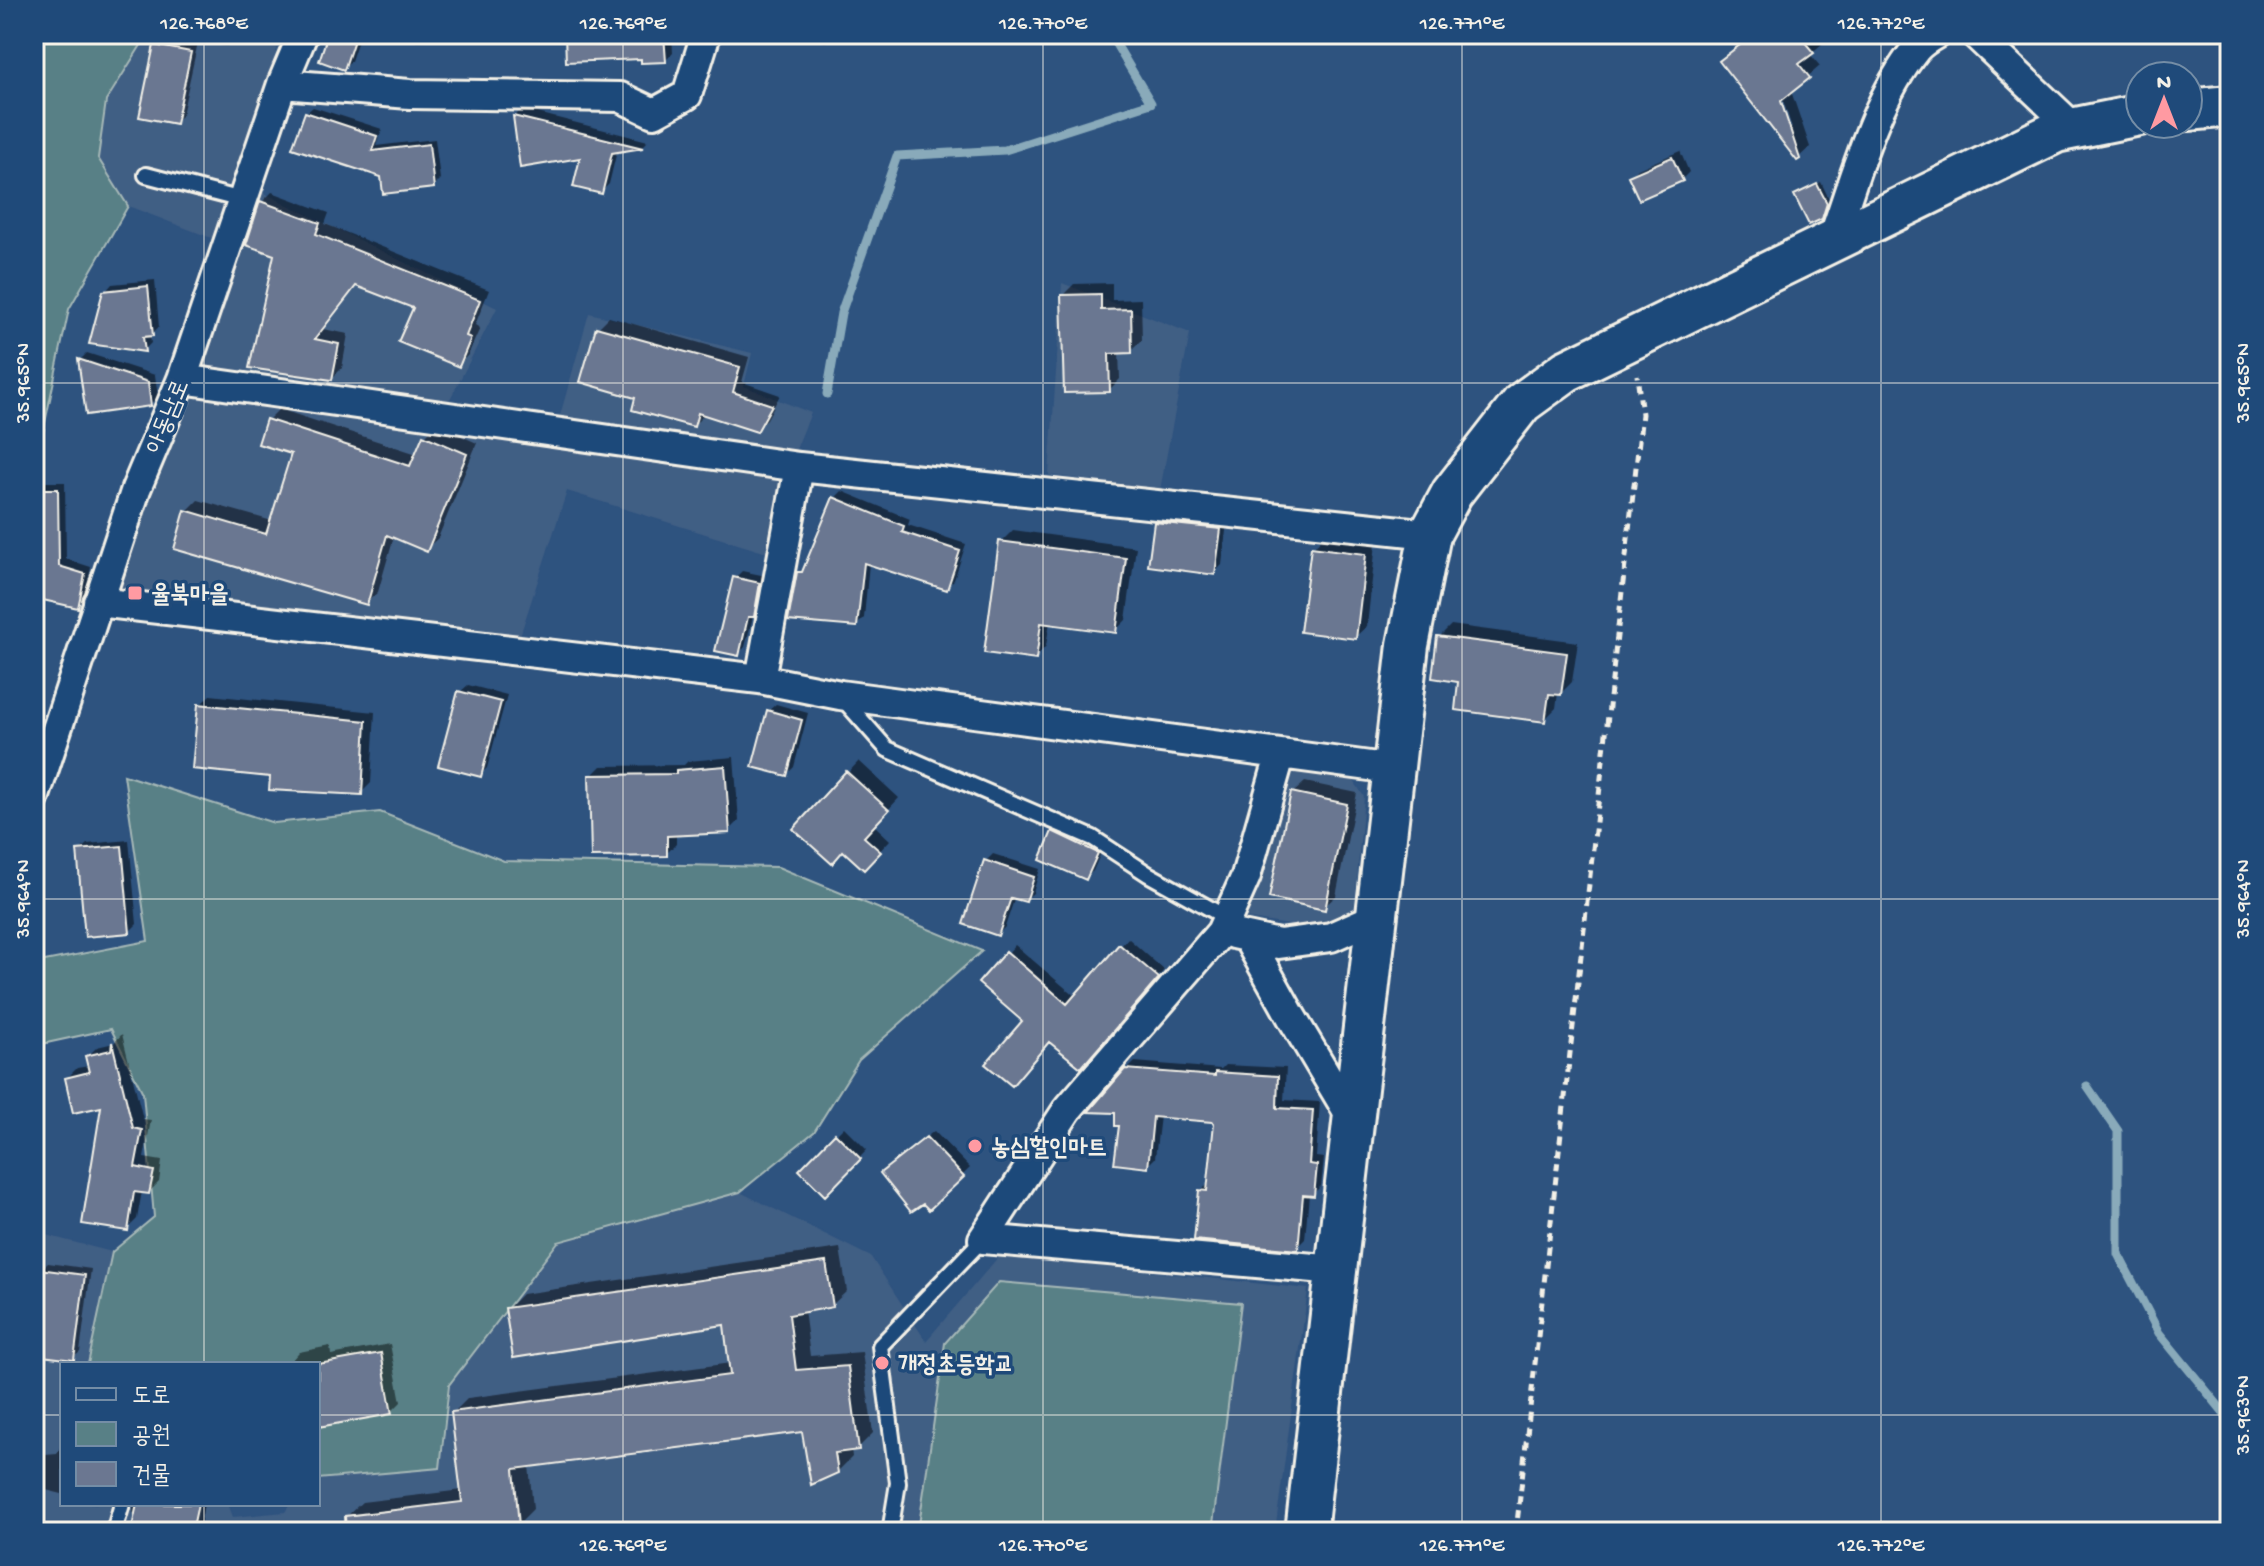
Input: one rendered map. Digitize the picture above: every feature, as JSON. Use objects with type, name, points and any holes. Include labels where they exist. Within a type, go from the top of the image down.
[{"type":"street","name":"아동남로","points":[[34,799],[136,489],[182,379],[282,84],[303,34]]},
{"type":"street","points":[[282,84],[410,94],[620,97],[654,113],[687,95],[706,34]]},
{"type":"street","points":[[1832,241],[1876,121],[1894,82],[1918,46],[1936,34]]},
{"type":"street","points":[[1975,34],[2074,128]]},
{"type":"street","points":[[2204,108],[2230,106]]},
{"type":"street","points":[[1306,1532],[1410,632],[1430,534],[1452,493],[1522,403],[1566,371],[2056,132],[2124,118]]},
{"type":"street","points":[[182,379],[799,467],[1430,534]]},
{"type":"street","points":[[760,679],[799,467]]},
{"type":"street","points":[[98,602],[760,679],[840,695],[1392,769]]},
{"type":"street","points":[[1280,756],[1232,929],[1067,1110],[983,1239],[1337,1270]]},
{"type":"street","points":[[1232,929],[1279,944],[1331,937],[1376,917]]},
{"type":"street","points":[[1232,929],[1291,1016],[1353,1120]]},
{"type":"lane","points":[[146,175],[242,200]]},
{"type":"lane","points":[[840,695],[887,749],[1093,838],[1232,929]]},
{"type":"lane","points":[[890,1532],[898,1483],[880,1346],[983,1239]]},
{"type":"lane","points":[[114,1532],[121,1506]]},
{"type":"path","points":[[1516,1532],[1642,414],[1633,338]]},
{"type":"shaded area","points":[[148,34],[282,34],[214,239],[128,206],[98,158],[106,101]]},
{"type":"shaded area","points":[[258,190],[497,308],[447,405],[559,419],[589,313],[752,353],[744,386],[811,413],[794,454],[770,554],[567,491],[518,642],[112,604]]},
{"type":"shaded area","points":[[1062,283],[1190,333],[1160,490],[1049,475]]},
{"type":"shaded area","points":[[1287,770],[1351,776],[1364,797],[1354,914],[1317,929],[1242,918]]},
{"type":"shaded area","name":"개정초등학교","points":[[740,1192],[871,1257],[926,1341],[1000,1255],[1308,1289],[1275,1532],[34,1532],[34,1232],[112,1252],[88,1362],[60,1362],[60,1506],[229,1506],[233,1517],[285,1512],[289,1506],[320,1506],[320,1479],[440,1468],[449,1385],[558,1242]]},
{"type":"green space","points":[[34,34],[148,34],[106,101],[98,158],[128,206],[69,309],[37,461],[34,462]]},
{"type":"green space","points":[[124,775],[274,823],[380,812],[504,861],[778,867],[982,951],[859,1060],[814,1132],[740,1192],[558,1242],[449,1385],[440,1468],[320,1479],[320,1362],[88,1362],[112,1252],[154,1217],[143,1093],[111,1029],[42,1044],[34,1001],[34,963],[148,941]]},
{"type":"green space","points":[[999,1282],[1241,1303],[1212,1532],[918,1532],[945,1343]]},
{"type":"building","points":[[328,34],[356,34],[344,70],[319,61]]},
{"type":"building","points":[[565,34],[664,34],[666,62],[641,63],[641,59],[566,62]]},
{"type":"building","points":[[1754,34],[1798,34],[1814,53],[1799,64],[1810,78],[1781,101],[1800,159],[1797,161],[1719,61]]},
{"type":"building","points":[[154,45],[191,52],[176,124],[139,117]]},
{"type":"building","points":[[305,112],[377,136],[372,151],[429,144],[434,188],[383,194],[381,177],[292,148]]},
{"type":"building","points":[[513,116],[643,148],[612,153],[602,194],[573,187],[580,158],[520,168]]},
{"type":"building","points":[[1672,157],[1683,181],[1639,200],[1628,176]]},
{"type":"building","points":[[1817,184],[1827,203],[1822,219],[1809,225],[1794,195]]},
{"type":"building","points":[[260,201],[320,223],[316,234],[480,300],[466,336],[471,338],[459,367],[398,342],[413,308],[356,286],[315,339],[339,344],[332,380],[249,368],[274,255],[246,245]]},
{"type":"building","points":[[148,286],[153,336],[143,337],[145,352],[89,344],[103,291]]},
{"type":"building","points":[[1101,294],[1101,310],[1131,309],[1132,353],[1109,354],[1110,392],[1064,393],[1061,295]]},
{"type":"building","points":[[596,327],[740,367],[733,392],[772,405],[757,432],[698,413],[694,427],[632,410],[635,398],[580,382]]},
{"type":"building","points":[[78,359],[148,382],[151,406],[86,415]]},
{"type":"building","points":[[266,419],[410,466],[423,435],[467,454],[427,552],[387,535],[367,605],[174,549],[185,510],[266,534],[291,454],[258,444]]},
{"type":"building","points":[[34,489],[58,489],[59,566],[85,574],[78,608],[34,598]]},
{"type":"building","points":[[833,497],[904,526],[902,532],[960,551],[947,590],[864,563],[857,627],[788,621],[797,572],[802,572]]},
{"type":"building","points":[[1154,522],[1221,529],[1215,575],[1148,566]]},
{"type":"building","points":[[999,541],[1126,558],[1116,633],[1041,623],[1036,660],[984,653]]},
{"type":"building","points":[[1311,547],[1366,554],[1356,639],[1300,632]]},
{"type":"building","points":[[733,577],[760,583],[754,617],[748,617],[739,656],[715,651]]},
{"type":"building","points":[[1437,636],[1567,653],[1561,695],[1549,694],[1545,722],[1455,710],[1458,682],[1432,678]]},
{"type":"building","points":[[458,691],[501,702],[481,777],[438,766]]},
{"type":"building","points":[[198,704],[366,721],[362,795],[269,790],[270,777],[192,769]]},
{"type":"building","points":[[767,710],[802,720],[787,776],[752,767]]},
{"type":"building","points":[[725,766],[730,833],[667,836],[667,856],[591,857],[589,775],[676,774],[676,770]]},
{"type":"building","points":[[846,771],[889,810],[864,837],[881,852],[864,870],[843,851],[832,864],[793,829]]},
{"type":"building","points":[[1291,792],[1347,804],[1325,910],[1269,898]]},
{"type":"building","points":[[1052,831],[1098,853],[1086,880],[1040,860]]},
{"type":"building","points":[[122,846],[130,933],[85,937],[77,850]]},
{"type":"building","points":[[984,860],[1034,877],[1026,902],[1011,898],[998,936],[963,924]]},
{"type":"building","points":[[1119,944],[1159,978],[1081,1068],[1049,1042],[1012,1086],[985,1064],[1022,1021],[978,983],[1006,951],[1067,1004]]},
{"type":"building","points":[[112,1042],[133,1128],[142,1130],[135,1167],[154,1171],[149,1194],[134,1192],[128,1231],[82,1224],[101,1107],[73,1113],[65,1078],[89,1072],[85,1056],[111,1050]]},
{"type":"building","points":[[1125,1069],[1215,1076],[1215,1072],[1278,1076],[1277,1108],[1313,1110],[1309,1164],[1317,1165],[1314,1196],[1303,1195],[1298,1250],[1194,1240],[1199,1190],[1207,1191],[1212,1122],[1153,1117],[1148,1168],[1114,1164],[1119,1126],[1115,1126],[1115,1113],[1088,1112]]},
{"type":"building","points":[[835,1133],[861,1159],[825,1196],[799,1170]]},
{"type":"building","points":[[926,1137],[964,1177],[929,1210],[923,1204],[911,1212],[880,1173]]},
{"type":"building","points":[[826,1262],[833,1307],[789,1315],[796,1370],[848,1366],[859,1450],[835,1453],[838,1473],[811,1485],[802,1432],[514,1469],[519,1526],[475,1532],[346,1532],[345,1516],[462,1502],[451,1412],[730,1375],[724,1325],[513,1358],[505,1308]]},
{"type":"building","points":[[39,1269],[85,1275],[74,1360],[34,1355],[34,1308]]},
{"type":"building","points":[[381,1353],[392,1414],[320,1427],[320,1364]]},
{"type":"building","points":[[137,1506],[198,1506],[192,1532],[131,1532]]},
{"type":"waterway","points":[[827,394],[841,313],[897,156],[1005,150],[1151,103],[1110,34]]},
{"type":"waterway","points":[[2087,1086],[2118,1131],[2118,1254],[2159,1333],[2230,1420]]},
{"type":"place","name":"율북마을","points":[[135,593]]},
{"type":"place","name":"농심할인마트","points":[[975,1146]]},
{"type":"place","name":"개정초등학교","points":[[882,1363]]}]
